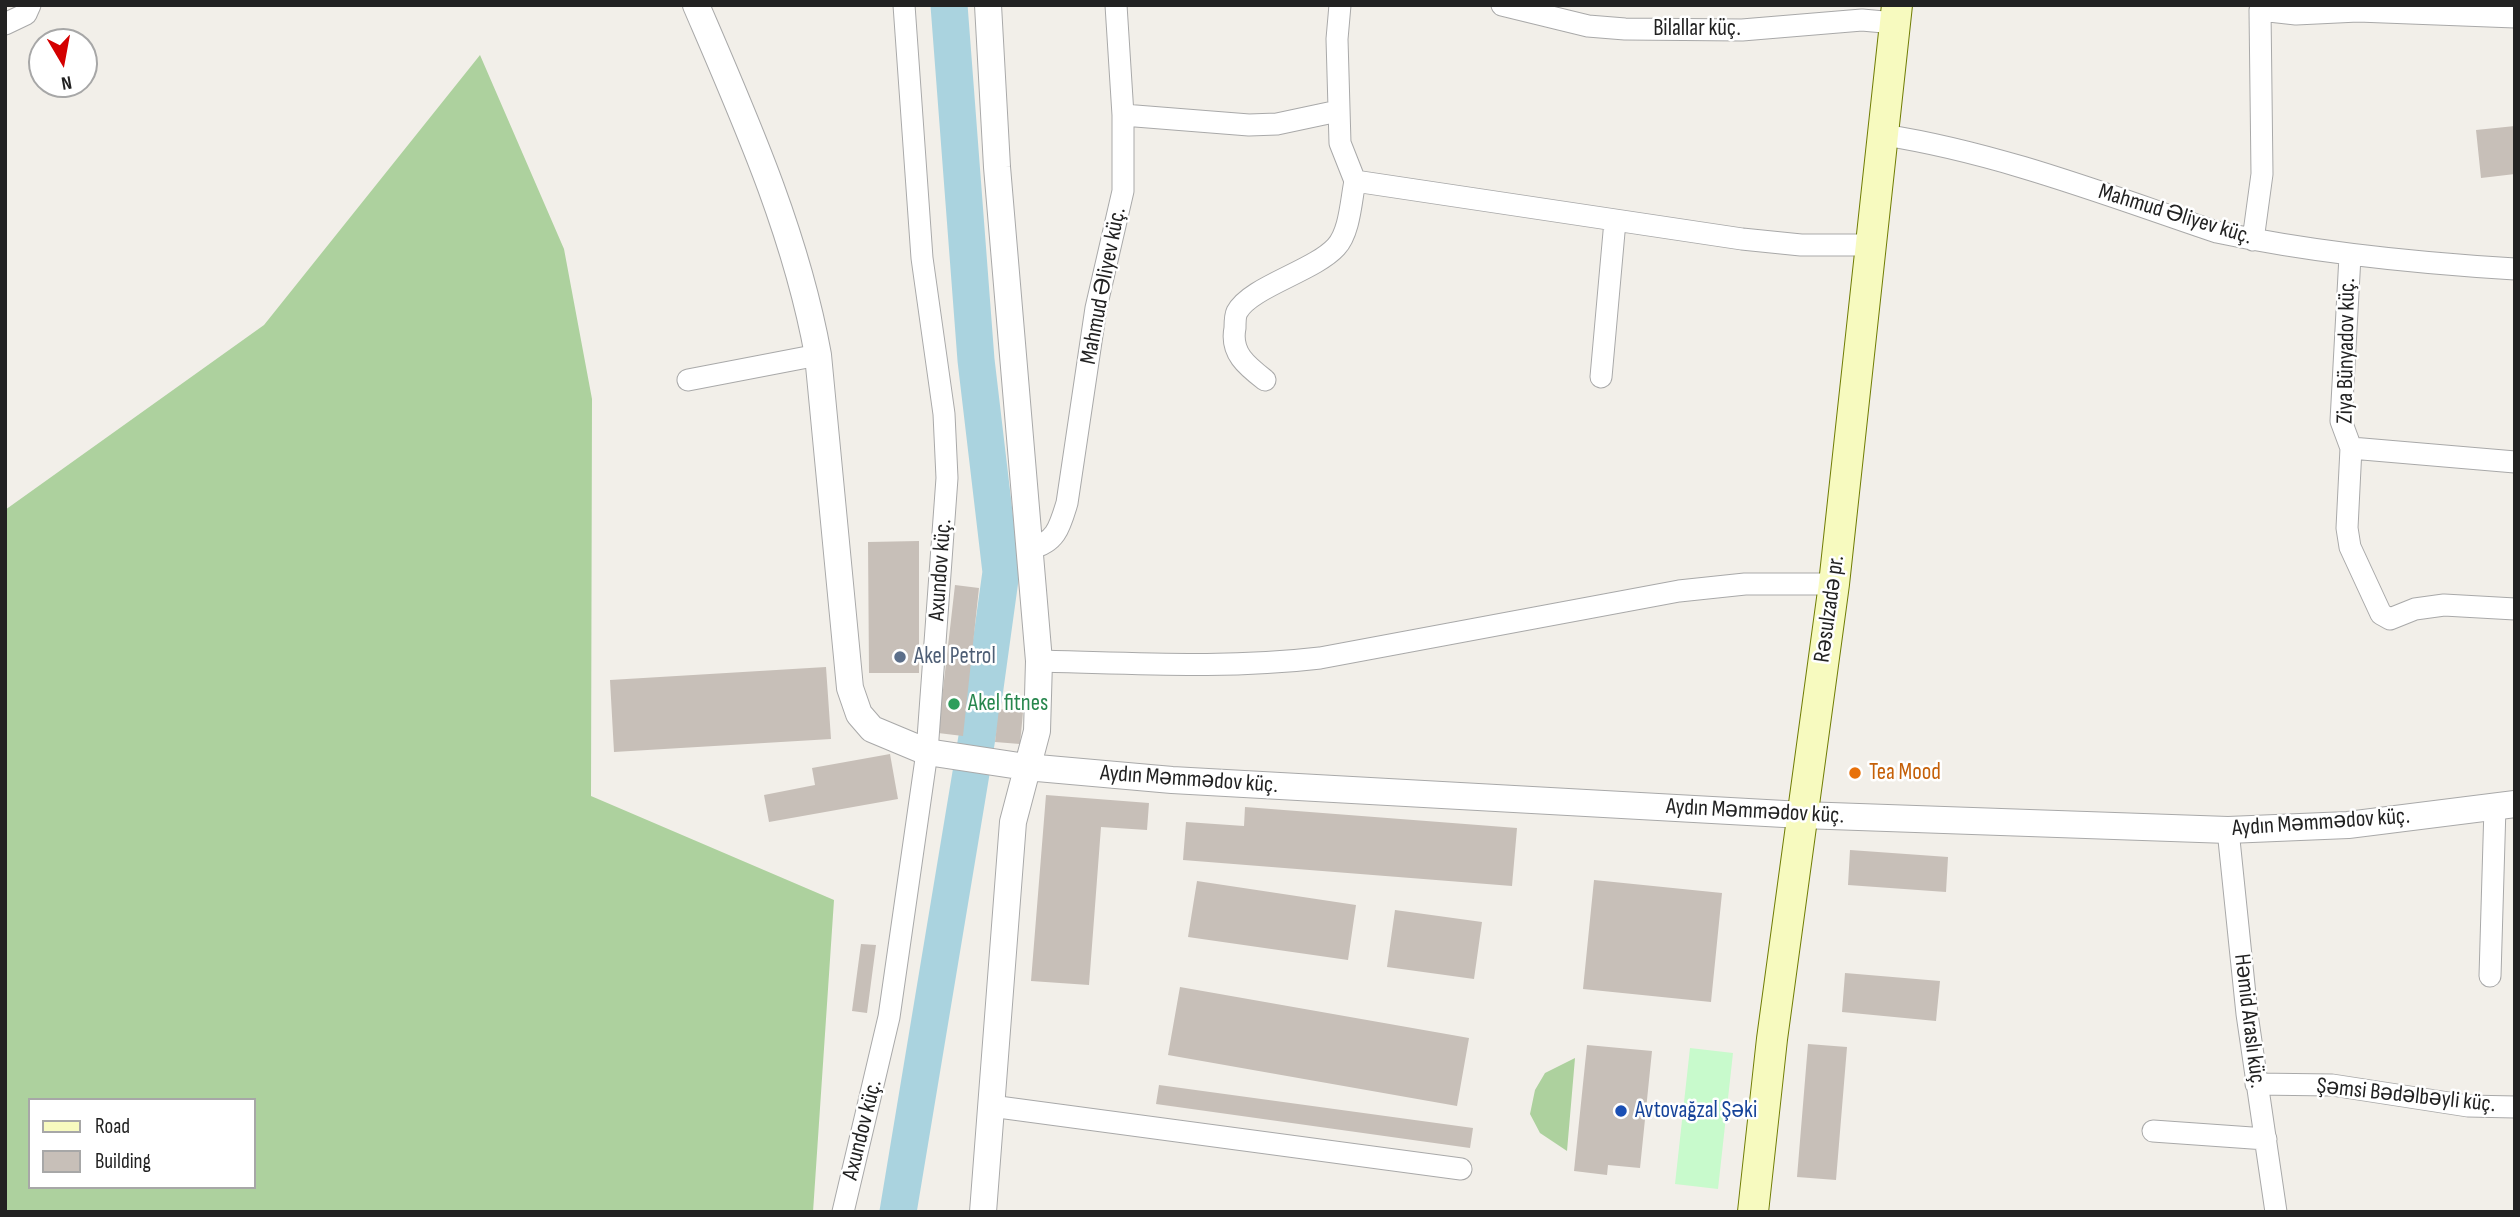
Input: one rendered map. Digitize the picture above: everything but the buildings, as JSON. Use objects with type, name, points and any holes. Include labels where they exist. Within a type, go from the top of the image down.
[{"type":"main road","name":"Rəsulzadə pr.","points":[[1753,1212],[1801,816],[1834,584],[1896,14]]},
{"type":"street","points":[[5,24],[26,14],[30,5]]},
{"type":"street","name":"Aydın Məmmədov küç.","points":[[696,5],[797,257],[818,355],[850,688],[859,714],[872,729],[938,754],[1026,767],[1171,780],[1801,816],[2228,830],[2348,825],[2505,805]]},
{"type":"street","name":"Axundov küç.","points":[[843,1212],[889,1017],[938,754],[947,478],[944,414],[922,258],[904,5]]},
{"type":"street","points":[[983,1212],[1013,822],[1040,711],[1031,548],[997,167],[988,5]]},
{"type":"street","name":"Mahmud Əliyev küç.","points":[[1031,548],[1046,545],[1058,530],[1067,503],[1096,308],[1123,191],[1123,115],[1116,5]]},
{"type":"street","points":[[1265,380],[1245,365],[1237,353],[1233,337],[1238,312],[1252,297],[1317,262],[1337,247],[1344,232],[1354,181],[1340,143],[1340,5]]},
{"type":"street","name":"Bilallar küç.","points":[[1502,5],[1601,27],[1742,30],[1813,15],[1862,20],[1896,14]]},
{"type":"street","points":[[2253,240],[2262,174],[2255,8],[2296,14],[2357,8],[2515,17]]},
{"type":"street","points":[[1123,115],[1249,125],[1277,124],[1338,111]]},
{"type":"street","name":"Mahmud Əliyev küç.","points":[[1884,135],[1946,145],[1997,158],[2217,232],[2253,240],[2350,256],[2515,269]]},
{"type":"street","points":[[1354,181],[1766,242],[1873,244]]},
{"type":"street","points":[[1601,377],[1615,221]]},
{"type":"street","name":"Ziya Bünyadov küç.","points":[[2350,256],[2341,421],[2351,448],[2515,462]]},
{"type":"street","points":[[688,380],[818,355]]},
{"type":"street","points":[[2351,448],[2347,528],[2350,547],[2381,614],[2390,619],[2415,609],[2444,605],[2515,609]]},
{"type":"street","points":[[1039,661],[1244,665],[1280,663],[1320,658],[1679,591],[1745,584],[1834,584]]},
{"type":"street","points":[[2490,976],[2505,805]]},
{"type":"street","name":"Həmid Araslı küç.","points":[[2228,830],[2256,1084],[2276,1212]]},
{"type":"street","name":"Şəmsi Bədəlbəyli küç.","points":[[2256,1084],[2332,1084],[2468,1106],[2515,1107]]},
{"type":"street","points":[[991,1106],[1461,1169]]},
{"type":"street","points":[[2153,1131],[2266,1139]]},
{"type":"green space","points":[[480,55],[564,249],[592,399],[591,796],[834,900],[813,1212],[5,1212],[5,510],[264,325]]},
{"type":"green space","points":[[1690,1048],[1733,1053],[1718,1189],[1675,1184]]},
{"type":"green space","points":[[1575,1058],[1567,1151],[1540,1133],[1530,1114],[1535,1090],[1545,1073]]},
{"type":"waterway","points":[[898,1212],[984,695],[1001,572],[976,360],[949,5]]},
{"type":"place","name":"Akel Petrol","points":[[900,657]]},
{"type":"place","name":"Akel fitnes","points":[[954,704]]},
{"type":"place","name":"Tea Mood","points":[[1855,773]]},
{"type":"place","name":"Avtovağzal Şəki","points":[[1621,1111]]}]
